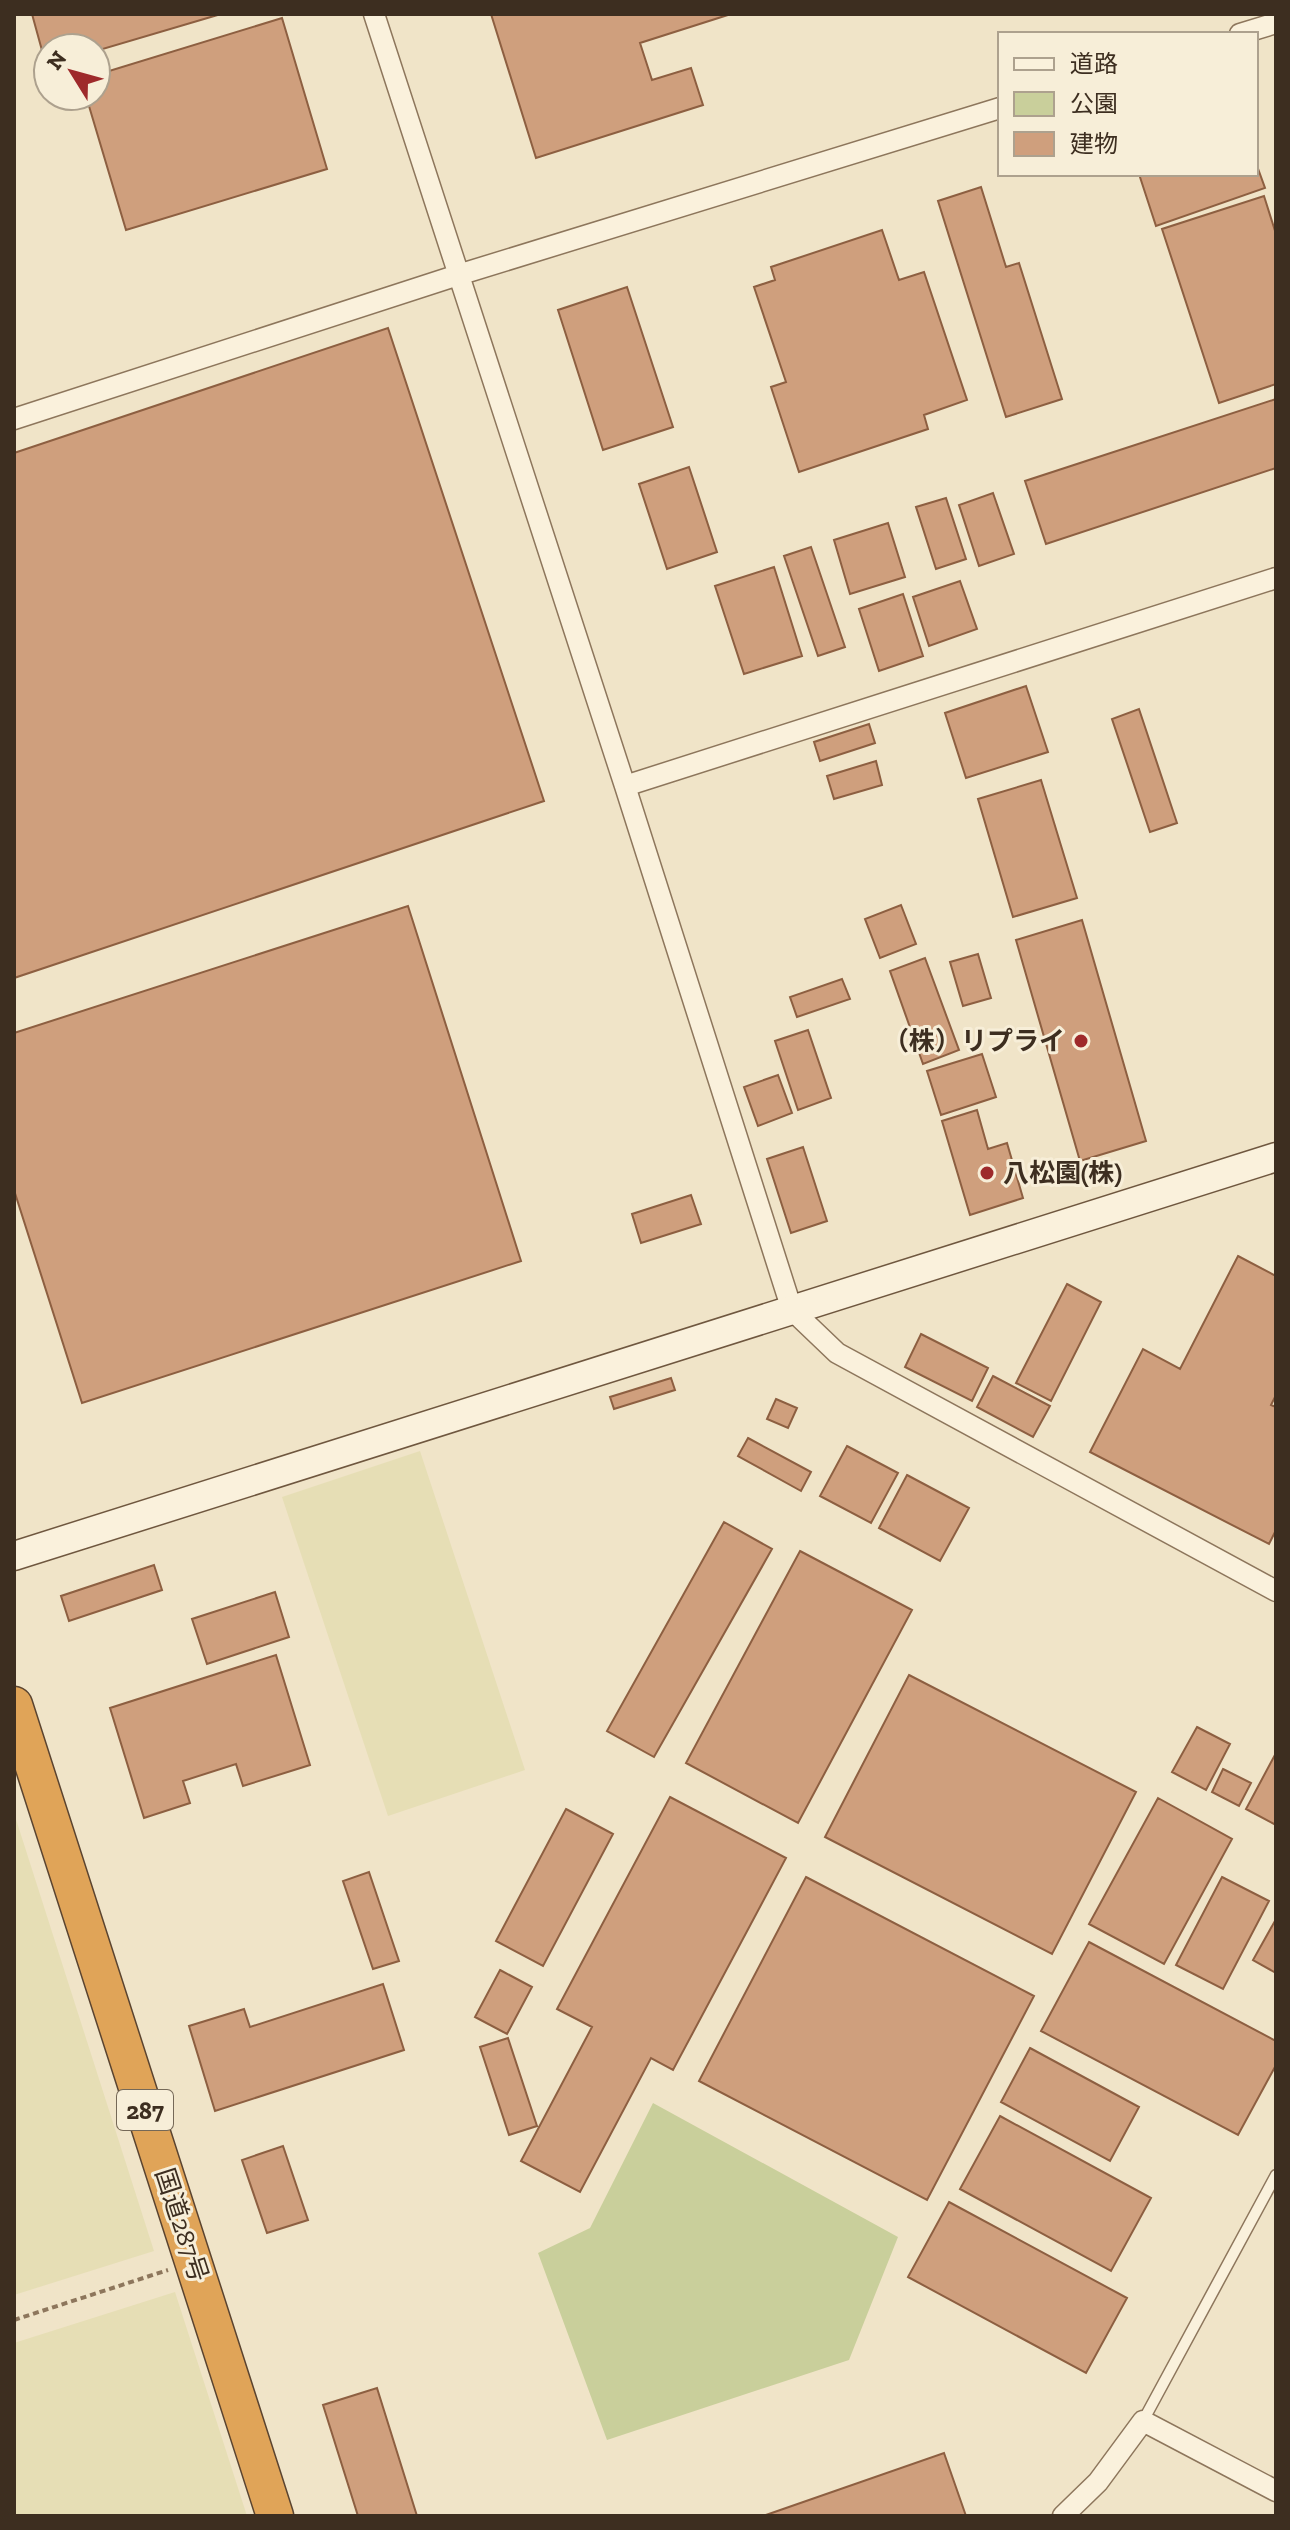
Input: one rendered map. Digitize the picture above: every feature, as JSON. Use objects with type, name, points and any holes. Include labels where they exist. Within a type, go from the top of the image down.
[{"type":"highway","name":"国道287号","points":[[14,1705],[275,2516]]},
{"type":"street","points":[[374,14],[792,1310],[837,1353],[1276,1591]]},
{"type":"street","points":[[1247,32],[1276,23]]},
{"type":"street","points":[[14,419],[458,275],[998,109]]},
{"type":"street","points":[[625,786],[1276,578]]},
{"type":"street","points":[[14,1556],[1276,1157]]},
{"type":"street","points":[[1063,2516],[1098,2482],[1143,2421],[1276,2491]]},
{"type":"lane","points":[[1143,2421],[1276,2175]]},
{"type":"path","points":[[14,2320],[194,2262]]},
{"type":"shaded area","points":[[420,1451],[525,1770],[388,1816],[282,1497]]},
{"type":"shaded area","points":[[14,1813],[154,2251],[14,2295]]},
{"type":"shaded area","points":[[175,2292],[247,2516],[14,2516],[14,2343]]},
{"type":"green space","points":[[653,2103],[898,2237],[849,2360],[607,2440],[538,2253],[590,2228]]},
{"type":"building","points":[[32,14],[221,14],[112,46],[112,32],[37,32]]},
{"type":"building","points":[[491,14],[731,14],[640,43],[652,80],[691,68],[703,105],[536,158]]},
{"type":"building","points":[[282,18],[327,169],[126,230],[91,112],[112,112],[112,70]]},
{"type":"building","points":[[1258,169],[1265,188],[1156,226],[1140,176],[1258,176]]},
{"type":"building","points":[[981,187],[1006,267],[1019,263],[1062,399],[1006,417],[938,201]]},
{"type":"building","points":[[1264,196],[1276,234],[1276,384],[1219,403],[1162,229]]},
{"type":"building","points":[[882,230],[899,280],[924,272],[967,400],[924,415],[928,429],[799,472],[771,387],[786,382],[754,287],[775,280],[771,267]]},
{"type":"building","points":[[627,287],[673,427],[603,450],[558,310]]},
{"type":"building","points":[[388,328],[544,801],[14,978],[14,453]]},
{"type":"building","points":[[1276,399],[1276,468],[1046,544],[1025,481]]},
{"type":"building","points":[[689,467],[717,552],[667,569],[639,484]]},
{"type":"building","points":[[993,493],[1014,554],[979,566],[959,505]]},
{"type":"building","points":[[946,498],[966,559],[936,569],[916,507]]},
{"type":"building","points":[[888,523],[905,577],[850,594],[834,540]]},
{"type":"building","points":[[811,547],[845,647],[818,656],[784,556]]},
{"type":"building","points":[[774,567],[802,656],[744,674],[715,586]]},
{"type":"building","points":[[960,581],[977,629],[929,646],[913,597]]},
{"type":"building","points":[[903,594],[923,656],[879,671],[859,609]]},
{"type":"building","points":[[1026,686],[1048,752],[966,778],[945,713]]},
{"type":"building","points":[[1139,709],[1177,823],[1150,832],[1112,719]]},
{"type":"building","points":[[869,724],[875,743],[820,761],[814,742]]},
{"type":"building","points":[[876,761],[882,785],[834,799],[827,776]]},
{"type":"building","points":[[1041,780],[1077,898],[1013,917],[978,799]]},
{"type":"building","points":[[901,905],[916,944],[880,958],[865,919]]},
{"type":"building","points":[[408,906],[521,1261],[82,1403],[14,1190],[14,1033]]},
{"type":"building","name":"（株）リプライ","points":[[1082,920],[1146,1141],[1080,1161],[1016,940]]},
{"type":"building","points":[[978,954],[991,998],[963,1006],[950,962]]},
{"type":"building","points":[[925,958],[959,1050],[923,1064],[890,971]]},
{"type":"building","points":[[842,979],[850,999],[797,1017],[790,997]]},
{"type":"building","points":[[808,1030],[831,1098],[798,1110],[775,1041]]},
{"type":"building","points":[[982,1054],[996,1097],[941,1115],[927,1071]]},
{"type":"building","points":[[778,1075],[792,1113],[758,1126],[744,1087]]},
{"type":"building","name":"八松園(株)","points":[[977,1110],[988,1149],[1007,1143],[1023,1198],[970,1215],[942,1121]]},
{"type":"building","points":[[803,1147],[827,1221],[791,1233],[767,1159]]},
{"type":"building","points":[[691,1195],[701,1224],[641,1243],[632,1214]]},
{"type":"building","points":[[1238,1256],[1276,1276],[1276,1395],[1271,1405],[1276,1407],[1276,1530],[1269,1544],[1090,1452],[1143,1349],[1180,1369]]},
{"type":"building","points":[[1067,1284],[1101,1302],[1051,1401],[1016,1383]]},
{"type":"building","points":[[921,1334],[988,1368],[972,1401],[905,1367]]},
{"type":"building","points":[[993,1376],[1050,1406],[1033,1437],[977,1407]]},
{"type":"building","points":[[671,1378],[675,1390],[614,1409],[610,1397]]},
{"type":"building","points":[[776,1399],[797,1408],[788,1428],[767,1419]]},
{"type":"building","points":[[748,1438],[811,1472],[801,1491],[738,1456]]},
{"type":"building","points":[[847,1446],[898,1473],[871,1523],[820,1496]]},
{"type":"building","points":[[907,1475],[969,1508],[940,1561],[879,1528]]},
{"type":"building","points":[[724,1522],[772,1549],[654,1757],[607,1731]]},
{"type":"building","points":[[800,1551],[912,1610],[798,1823],[686,1763]]},
{"type":"building","points":[[154,1565],[162,1590],[69,1621],[61,1596]]},
{"type":"building","points":[[275,1592],[289,1637],[207,1664],[192,1619]]},
{"type":"building","points":[[276,1655],[310,1765],[243,1786],[236,1764],[183,1781],[190,1803],[144,1818],[110,1708]]},
{"type":"building","points":[[909,1675],[1136,1792],[1052,1954],[825,1837]]},
{"type":"building","points":[[1197,1727],[1230,1744],[1206,1790],[1172,1772]]},
{"type":"building","points":[[1276,1753],[1276,1825],[1246,1809]]},
{"type":"building","points":[[1223,1769],[1251,1783],[1239,1806],[1212,1792]]},
{"type":"building","points":[[670,1797],[786,1858],[673,2070],[651,2058],[580,2192],[521,2161],[592,2027],[557,2009]]},
{"type":"building","points":[[1158,1798],[1232,1839],[1164,1964],[1089,1924]]},
{"type":"building","points":[[566,1809],[613,1834],[543,1966],[496,1941]]},
{"type":"building","points":[[369,1872],[399,1961],[373,1969],[343,1881]]},
{"type":"building","points":[[806,1877],[1034,1996],[927,2200],[699,2081]]},
{"type":"building","points":[[1222,1877],[1269,1901],[1223,1989],[1176,1965]]},
{"type":"building","points":[[1276,1919],[1276,1973],[1253,1960]]},
{"type":"building","points":[[1089,1942],[1276,2041],[1276,2065],[1238,2135],[1041,2031]]},
{"type":"building","points":[[500,1970],[532,1987],[507,2034],[475,2017]]},
{"type":"building","points":[[383,1984],[404,2050],[215,2111],[189,2026],[244,2009],[250,2027]]},
{"type":"building","points":[[508,2038],[537,2126],[509,2135],[480,2047]]},
{"type":"building","points":[[1030,2048],[1139,2107],[1110,2161],[1001,2102]]},
{"type":"building","points":[[1000,2116],[1151,2198],[1111,2271],[960,2189]]},
{"type":"building","points":[[283,2146],[308,2220],[267,2233],[242,2160]]},
{"type":"building","points":[[949,2202],[1127,2298],[1086,2373],[908,2277]]},
{"type":"building","points":[[377,2388],[417,2516],[358,2516],[323,2405]]},
{"type":"building","points":[[944,2453],[966,2516],[763,2516]]},
{"type":"place","name":"（株）リプライ","points":[[1081,1041]]},
{"type":"place","name":"八松園(株)","points":[[987,1173]]}]
